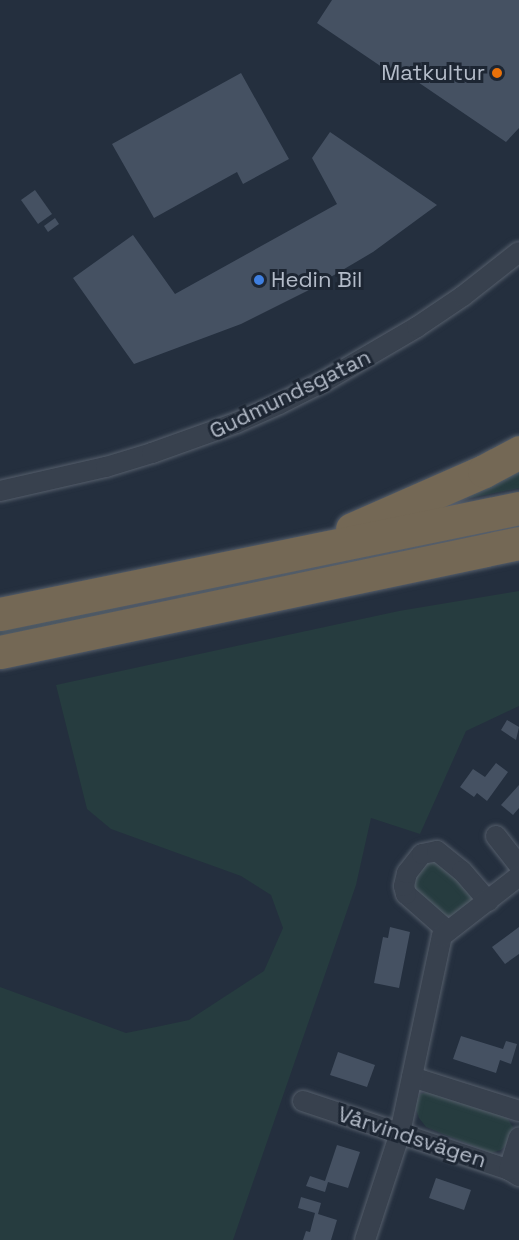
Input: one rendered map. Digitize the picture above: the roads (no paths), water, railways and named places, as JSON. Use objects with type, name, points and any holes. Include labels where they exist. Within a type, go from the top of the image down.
[{"type":"highway","points":[[292,555],[484,471],[519,452]]},
{"type":"highway","points":[[0,614],[519,508]]},
{"type":"highway","points":[[0,652],[519,543]]},
{"type":"highway","points":[[406,568],[519,555]]},
{"type":"street","name":"Gudmundsgatan","points":[[0,491],[96,470],[152,453],[236,423],[279,404],[323,382],[417,327],[463,296],[519,252]]},
{"type":"street","points":[[496,836],[519,865]]},
{"type":"street","points":[[448,931],[406,894],[404,886],[406,873],[422,854],[437,851],[462,871],[488,901]]},
{"type":"street","points":[[365,1240],[400,1133],[442,936],[519,876]]},
{"type":"street","points":[[412,1077],[519,1111]]},
{"type":"street","name":"Vårvindsvägen","points":[[303,1101],[514,1173]]},
{"type":"street","points":[[514,1173],[519,1138]]},
{"type":"place","name":"Matkultur","points":[[497,73]]},
{"type":"place","name":"Hedin Bil","points":[[259,280]]}]
